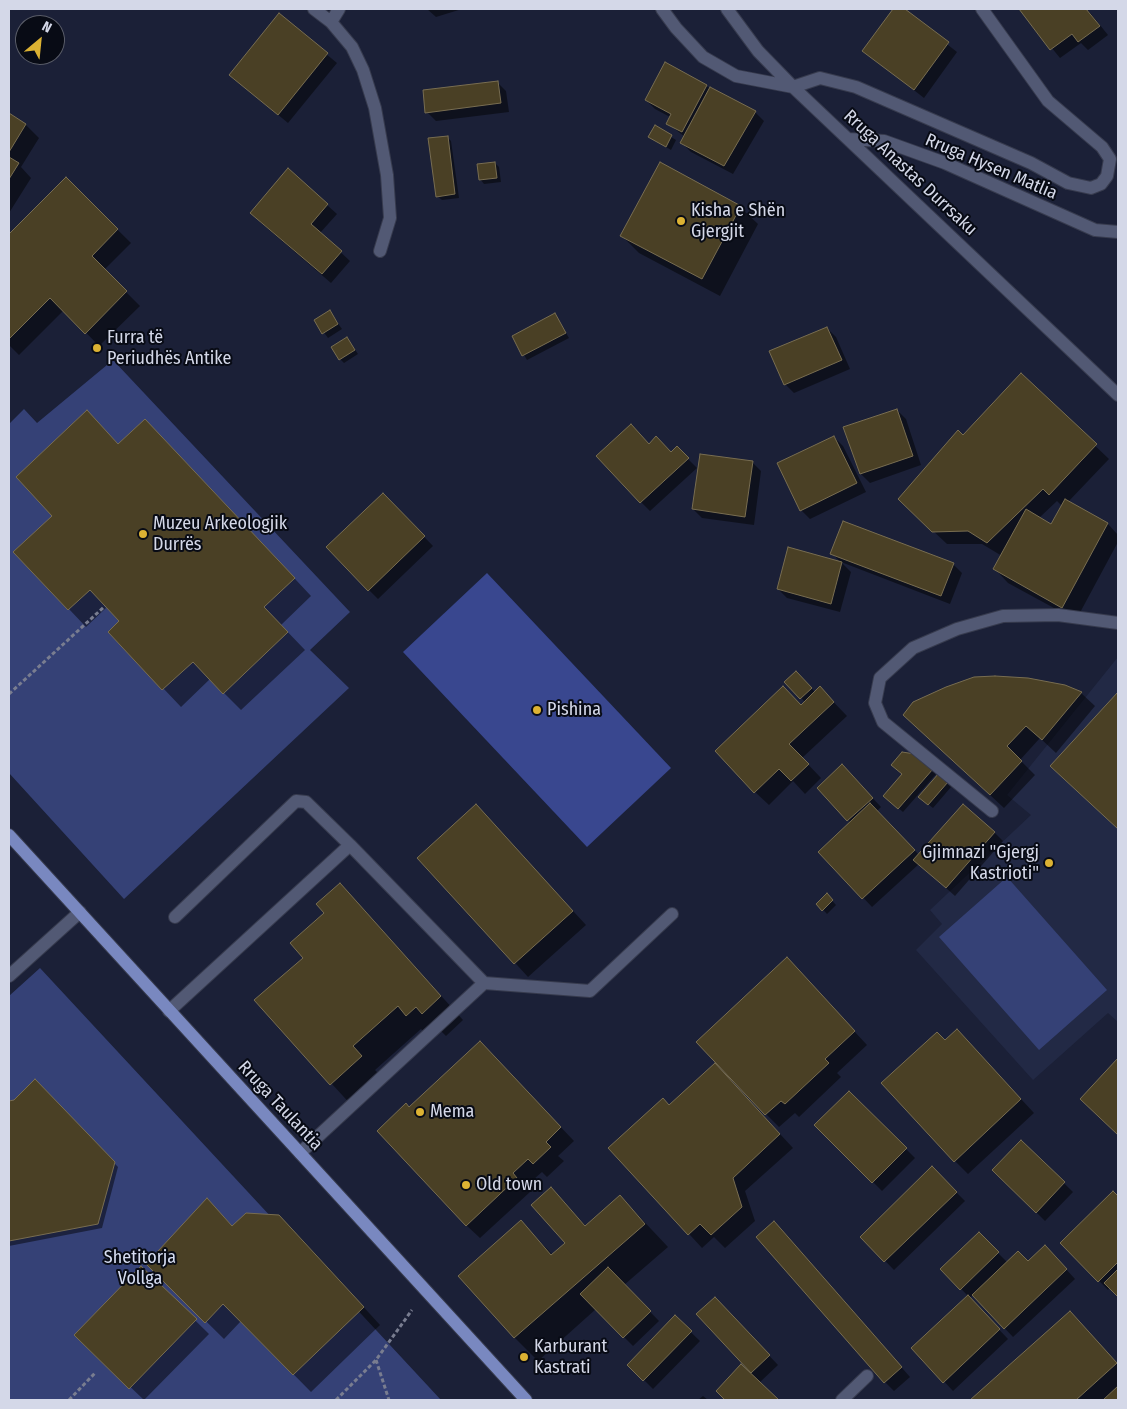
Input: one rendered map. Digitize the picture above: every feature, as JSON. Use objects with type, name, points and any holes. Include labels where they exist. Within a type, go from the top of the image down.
[{"type":"main road","name":"Rruga Taulantia","points":[[9,835],[526,1400]]},
{"type":"street","points":[[314,9],[330,22],[352,47],[363,70],[375,108],[387,175],[390,218],[380,251]]},
{"type":"street","points":[[330,22],[338,9]]},
{"type":"street","points":[[662,9],[676,28],[703,57],[736,76],[793,87],[820,78],[856,87],[1031,163],[1068,183],[1091,188],[1101,184],[1107,176],[1110,159],[1102,147],[1048,102],[982,9]]},
{"type":"street","name":"Rruga Anastas Durrsaku","points":[[727,9],[758,51],[793,87],[1118,395]]},
{"type":"street","name":"Rruga Hysen Matlia","points":[[848,138],[884,141],[944,163],[1095,230],[1118,232]]},
{"type":"street","points":[[992,811],[883,722],[876,702],[880,678],[913,648],[957,629],[1003,616],[1058,615],[1118,623]]},
{"type":"street","points":[[175,917],[296,801],[306,802],[484,983],[590,990],[672,914]]},
{"type":"street","points":[[169,1011],[350,845]]},
{"type":"street","points":[[9,976],[80,912]]},
{"type":"street","points":[[300,1153],[484,983]]},
{"type":"street","points":[[842,1400],[867,1376]]},
{"type":"path","points":[[9,694],[105,606]]},
{"type":"path","points":[[336,1400],[376,1360],[426,1292]]},
{"type":"path","points":[[376,1360],[389,1400]]},
{"type":"path","points":[[69,1400],[96,1372]]},
{"type":"shaded area","name":"Pishina","points":[[487,573],[671,768],[587,847],[403,652]]},
{"type":"shaded area","name":"Gjimnazi \"Gjergj Kastrioti\"","points":[[1118,657],[1118,1022],[1108,1013],[1033,1080],[916,950],[942,924],[930,910],[1031,815],[1007,795]]},
{"type":"green space","points":[[113,360],[350,612],[310,650],[349,688],[124,899],[9,773],[9,424],[24,409],[37,423]]},
{"type":"green space","points":[[1007,877],[1107,990],[1039,1050],[939,937]]},
{"type":"green space","name":"Shetitorja Vollga","points":[[40,968],[441,1400],[9,1400],[9,996]]},
{"type":"building","points":[[893,9],[905,9],[949,42],[914,90],[862,51]]},
{"type":"building","points":[[1019,9],[1086,9],[1100,26],[1078,42],[1072,34],[1050,50]]},
{"type":"building","points":[[279,13],[328,53],[278,115],[229,75]]},
{"type":"building","points":[[665,62],[707,85],[682,132],[666,124],[671,114],[645,100]]},
{"type":"building","points":[[498,81],[501,103],[425,113],[423,90]]},
{"type":"building","points":[[710,87],[756,111],[724,166],[680,143]]},
{"type":"building","points":[[9,113],[26,124],[9,152]]},
{"type":"building","points":[[655,125],[672,135],[666,147],[648,137]]},
{"type":"building","points":[[448,136],[455,194],[436,197],[428,138]]},
{"type":"building","points":[[9,157],[19,163],[9,179]]},
{"type":"building","points":[[495,162],[497,178],[479,180],[477,164]]},
{"type":"building","name":"Kisha e Shën Gjergjit","points":[[660,162],[741,206],[702,279],[620,236]]},
{"type":"building","points":[[288,168],[328,204],[311,224],[342,251],[322,274],[250,213]]},
{"type":"building","points":[[66,177],[118,229],[92,256],[127,291],[85,334],[50,298],[9,339],[9,234]]},
{"type":"building","points":[[330,310],[338,324],[322,334],[314,320]]},
{"type":"building","points":[[555,313],[566,333],[522,356],[512,336]]},
{"type":"building","points":[[827,327],[842,360],[784,385],[769,351]]},
{"type":"building","points":[[347,337],[355,350],[339,360],[331,347]]},
{"type":"building","points":[[1021,373],[1097,444],[1049,495],[1043,489],[987,543],[968,531],[932,532],[898,499],[958,430],[963,435]]},
{"type":"building","points":[[897,409],[913,456],[860,474],[843,427]]},
{"type":"building","name":"Muzeu Arkeologjik Durrës","points":[[87,410],[118,444],[145,419],[295,578],[264,607],[288,632],[223,694],[193,662],[162,690],[108,632],[119,621],[90,590],[68,610],[13,552],[52,516],[16,477]]},
{"type":"building","points":[[631,424],[649,444],[656,436],[671,452],[677,446],[689,458],[640,503],[596,456]]},
{"type":"building","points":[[834,436],[857,483],[800,511],[777,463]]},
{"type":"building","points":[[700,454],[753,461],[745,517],[692,509]]},
{"type":"building","points":[[383,493],[425,536],[368,591],[326,547]]},
{"type":"building","points":[[1065,499],[1108,523],[1062,608],[993,569],[1026,509],[1051,524]]},
{"type":"building","points":[[843,521],[954,563],[941,596],[830,554]]},
{"type":"building","points":[[788,547],[842,562],[831,604],[777,589]]},
{"type":"building","points":[[796,671],[812,688],[800,699],[784,682]]},
{"type":"building","points":[[974,677],[1028,678],[1065,685],[1082,692],[1042,740],[1026,726],[1007,746],[1022,761],[990,795],[903,715],[913,702],[946,687]]},
{"type":"building","points":[[783,686],[801,705],[820,686],[834,702],[789,744],[809,764],[791,781],[779,769],[754,793],[715,751]]},
{"type":"building","points":[[1118,692],[1118,829],[1050,766]]},
{"type":"building","points":[[902,752],[915,754],[933,769],[898,809],[883,796],[902,774],[891,765]]},
{"type":"building","points":[[842,764],[873,798],[847,821],[817,788]]},
{"type":"building","points":[[939,773],[948,782],[928,805],[918,797]]},
{"type":"building","points":[[870,803],[915,850],[862,899],[818,852]]},
{"type":"building","points":[[476,804],[573,911],[514,964],[417,858]]},
{"type":"building","points":[[963,804],[995,832],[946,888],[913,860]]},
{"type":"building","points":[[340,883],[441,996],[422,1014],[416,1007],[406,1016],[398,1006],[353,1046],[362,1056],[330,1085],[254,1000],[303,958],[290,943],[324,913],[316,904]]},
{"type":"building","points":[[827,893],[833,900],[822,911],[816,904]]},
{"type":"building","points":[[787,957],[855,1031],[825,1059],[829,1063],[785,1104],[781,1101],[765,1115],[696,1042]]},
{"type":"building","points":[[957,1029],[1021,1099],[954,1162],[881,1083],[937,1032],[945,1040]]},
{"type":"building","points":[[480,1041],[561,1127],[546,1142],[551,1147],[533,1164],[528,1159],[513,1173],[517,1178],[466,1226],[377,1131],[406,1103],[409,1107]]},
{"type":"building","points":[[1118,1058],[1118,1135],[1080,1099]]},
{"type":"building","points":[[715,1063],[780,1134],[733,1178],[742,1207],[711,1235],[700,1224],[688,1235],[608,1148],[663,1098],[669,1105]]},
{"type":"building","points":[[35,1079],[115,1162],[98,1224],[9,1241],[9,1101],[14,1100]]},
{"type":"building","points":[[849,1091],[907,1148],[872,1183],[814,1125]]},
{"type":"building","points":[[1021,1140],[1065,1182],[1036,1213],[992,1170]]},
{"type":"building","points":[[932,1166],[957,1192],[884,1262],[860,1237]]},
{"type":"building","points":[[551,1187],[585,1226],[620,1195],[645,1224],[514,1338],[458,1276],[521,1220],[551,1255],[565,1243],[531,1205]]},
{"type":"building","points":[[1113,1191],[1118,1196],[1118,1262],[1098,1282],[1060,1243]]},
{"type":"building","points":[[207,1198],[232,1226],[246,1213],[279,1215],[364,1307],[293,1375],[223,1304],[205,1323],[146,1264]]},
{"type":"building","points":[[774,1221],[902,1367],[884,1383],[756,1237]]},
{"type":"building","points":[[979,1232],[999,1252],[960,1290],[940,1269]]},
{"type":"building","points":[[1045,1245],[1067,1269],[1004,1329],[972,1295],[1018,1251],[1028,1261]]},
{"type":"building","points":[[141,1266],[197,1319],[129,1389],[74,1335]]},
{"type":"building","points":[[608,1267],[651,1311],[623,1338],[580,1294]]},
{"type":"building","points":[[1118,1269],[1118,1297],[1104,1283]]},
{"type":"building","points":[[968,1295],[1000,1329],[943,1383],[911,1348]]},
{"type":"building","points":[[715,1297],[770,1355],[751,1373],[696,1314]]},
{"type":"building","points":[[1070,1311],[1117,1363],[1076,1400],[970,1400]]},
{"type":"building","points":[[675,1315],[692,1331],[643,1381],[627,1365]]},
{"type":"building","points":[[741,1364],[779,1400],[725,1400],[716,1391]]},
{"type":"building","points":[[1118,1386],[1118,1400],[1103,1400]]},
{"type":"place","name":"Kisha e Shën Gjergjit","points":[[681,221]]},
{"type":"place","name":"Furra të Periudhës Antike","points":[[97,348]]},
{"type":"place","name":"Muzeu Arkeologjik Durrës","points":[[143,534]]},
{"type":"place","name":"Pishina","points":[[537,710]]},
{"type":"place","name":"Gjimnazi \"Gjergj Kastrioti\"","points":[[1049,863]]},
{"type":"place","name":"Mema","points":[[420,1112]]},
{"type":"place","name":"Old town","points":[[466,1185]]},
{"type":"place","name":"Karburant Kastrati","points":[[524,1357]]}]
